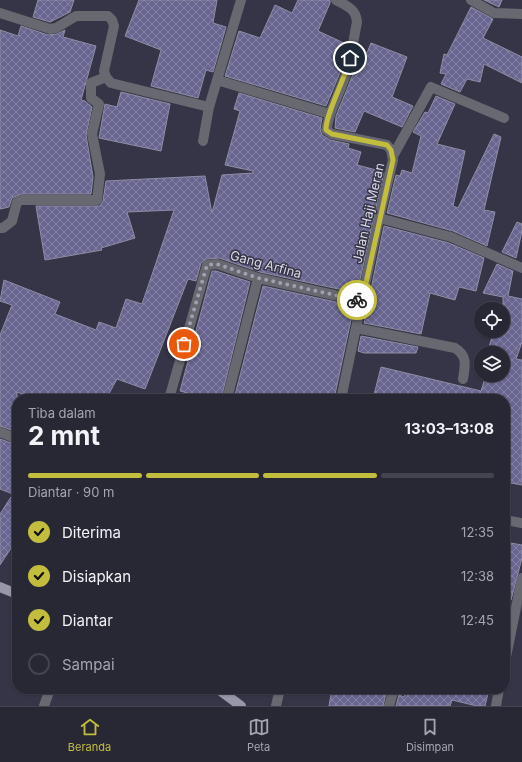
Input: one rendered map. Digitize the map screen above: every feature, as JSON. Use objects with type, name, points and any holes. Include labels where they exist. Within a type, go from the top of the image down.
[{"type":"main road","points":[[0,587],[12,592]]},
{"type":"main road","points":[[225,694],[241,706]]},
{"type":"street","points":[[203,140],[217,80],[240,0]]},
{"type":"street","name":"Jalan Haji Meran","points":[[336,0],[350,8],[356,14],[357,22],[348,70],[330,114],[326,130],[332,134],[387,145],[393,156],[342,394]]},
{"type":"street","points":[[471,0],[494,13],[522,14]]},
{"type":"street","points":[[0,13],[50,29],[56,28],[76,16],[108,16],[112,20],[114,26],[104,71],[106,77],[111,83],[210,107]]},
{"type":"street","points":[[0,228],[3,228],[12,222],[17,202],[21,200],[97,200],[100,174],[92,134],[99,104],[91,98],[91,83],[106,77]]},
{"type":"street","points":[[217,80],[330,114]]},
{"type":"street","points":[[393,156],[431,87],[504,118]]},
{"type":"street","points":[[379,218],[451,237],[522,268]]},
{"type":"street","name":"Gang Arfina","points":[[170,394],[207,265],[217,264],[258,278],[362,301]]},
{"type":"street","points":[[228,394],[258,278]]},
{"type":"street","points":[[356,328],[456,348],[462,353],[465,360],[464,379]]},
{"type":"street","points":[[0,432],[12,438]]},
{"type":"street","points":[[510,521],[522,523]]},
{"type":"street","points":[[510,637],[522,578]]},
{"type":"street","points":[[44,706],[48,694]]},
{"type":"street","points":[[276,706],[279,694]]},
{"type":"street","points":[[389,706],[393,694]]},
{"type":"street","points":[[496,706],[498,694]]},
{"type":"building","points":[[38,0],[74,0],[70,12],[50,22],[33,17]]},
{"type":"building","points":[[139,0],[217,0],[213,23],[226,27],[213,72],[206,70],[198,98],[151,86],[161,50],[125,36]]},
{"type":"building","points":[[298,0],[330,0],[318,31],[346,44],[342,68],[326,106],[225,76],[239,31],[260,38],[275,5],[292,13]]},
{"type":"building","points":[[484,0],[502,0],[499,7]]},
{"type":"building","points":[[471,7],[493,19],[483,38],[522,57],[522,83],[484,64],[480,82],[467,79],[460,92],[441,84],[446,74],[440,73],[444,54],[447,55]]},
{"type":"building","points":[[21,26],[48,35],[57,34],[65,30],[63,37],[96,46],[81,100],[85,101],[92,107],[86,135],[93,177],[91,194],[21,194],[12,198],[9,207],[0,209],[0,30],[18,36]]},
{"type":"building","points":[[371,43],[407,57],[392,97],[413,106],[402,127],[364,111],[355,132],[335,128],[336,116],[354,72],[359,49],[367,53]]},
{"type":"building","points":[[121,92],[170,104],[161,151],[99,138],[105,104],[117,107]]},
{"type":"building","points":[[239,93],[322,118],[320,129],[322,135],[330,140],[349,144],[348,148],[361,152],[357,165],[384,172],[357,293],[260,272],[219,258],[206,259],[201,263],[196,281],[188,279],[145,389],[117,379],[109,394],[22,394],[17,392],[17,394],[12,394],[12,430],[0,426],[0,335],[12,305],[0,301],[4,280],[60,302],[55,314],[96,330],[99,322],[116,328],[126,299],[142,304],[174,210],[127,212],[135,238],[101,248],[102,250],[45,260],[36,206],[100,206],[103,201],[106,181],[205,176],[212,213],[222,175],[253,173],[253,171],[225,165],[240,111],[234,109]]},
{"type":"building","points":[[436,96],[455,104],[437,144],[465,151],[453,206],[458,208],[494,134],[501,137],[484,210],[495,212],[487,246],[453,231],[387,213],[396,175],[400,176],[402,170],[412,173],[421,136],[413,132],[425,112],[428,113]]},
{"type":"building","points":[[517,222],[522,224],[522,231],[516,258],[502,252]]},
{"type":"building","points":[[384,226],[449,243],[484,258],[476,291],[459,287],[455,300],[430,293],[421,334],[364,323]]},
{"type":"building","points":[[497,264],[513,271],[508,296],[522,299],[522,342],[516,359],[522,360],[522,485],[510,483],[510,394],[374,394],[381,367],[481,391],[484,382],[510,382],[510,346],[489,346],[492,338],[510,338],[510,302],[503,302],[503,297],[483,293]]},
{"type":"building","points":[[212,271],[250,282],[222,394],[191,394],[180,391]]},
{"type":"building","points":[[263,286],[354,306],[335,394],[235,394]]},
{"type":"building","points":[[361,336],[418,347],[416,353],[364,353],[358,351]]},
{"type":"building","points":[[0,439],[12,443],[12,494],[0,489]]},
{"type":"building","points":[[12,496],[12,547],[0,565],[0,514]]},
{"type":"building","points":[[510,543],[522,545],[522,558],[511,600]]},
{"type":"building","points":[[331,694],[386,694],[383,706],[329,706]]},
{"type":"building","points":[[405,694],[488,694],[485,706],[477,706],[452,700],[450,706],[396,706],[399,695],[404,697]]},
{"type":"way so far","points":[[184,344],[207,265],[217,264],[258,278],[357,300]]},
{"type":"route","points":[[350,58],[348,70],[330,114],[326,130],[332,134],[387,145],[393,156],[362,301],[357,300]]}]
